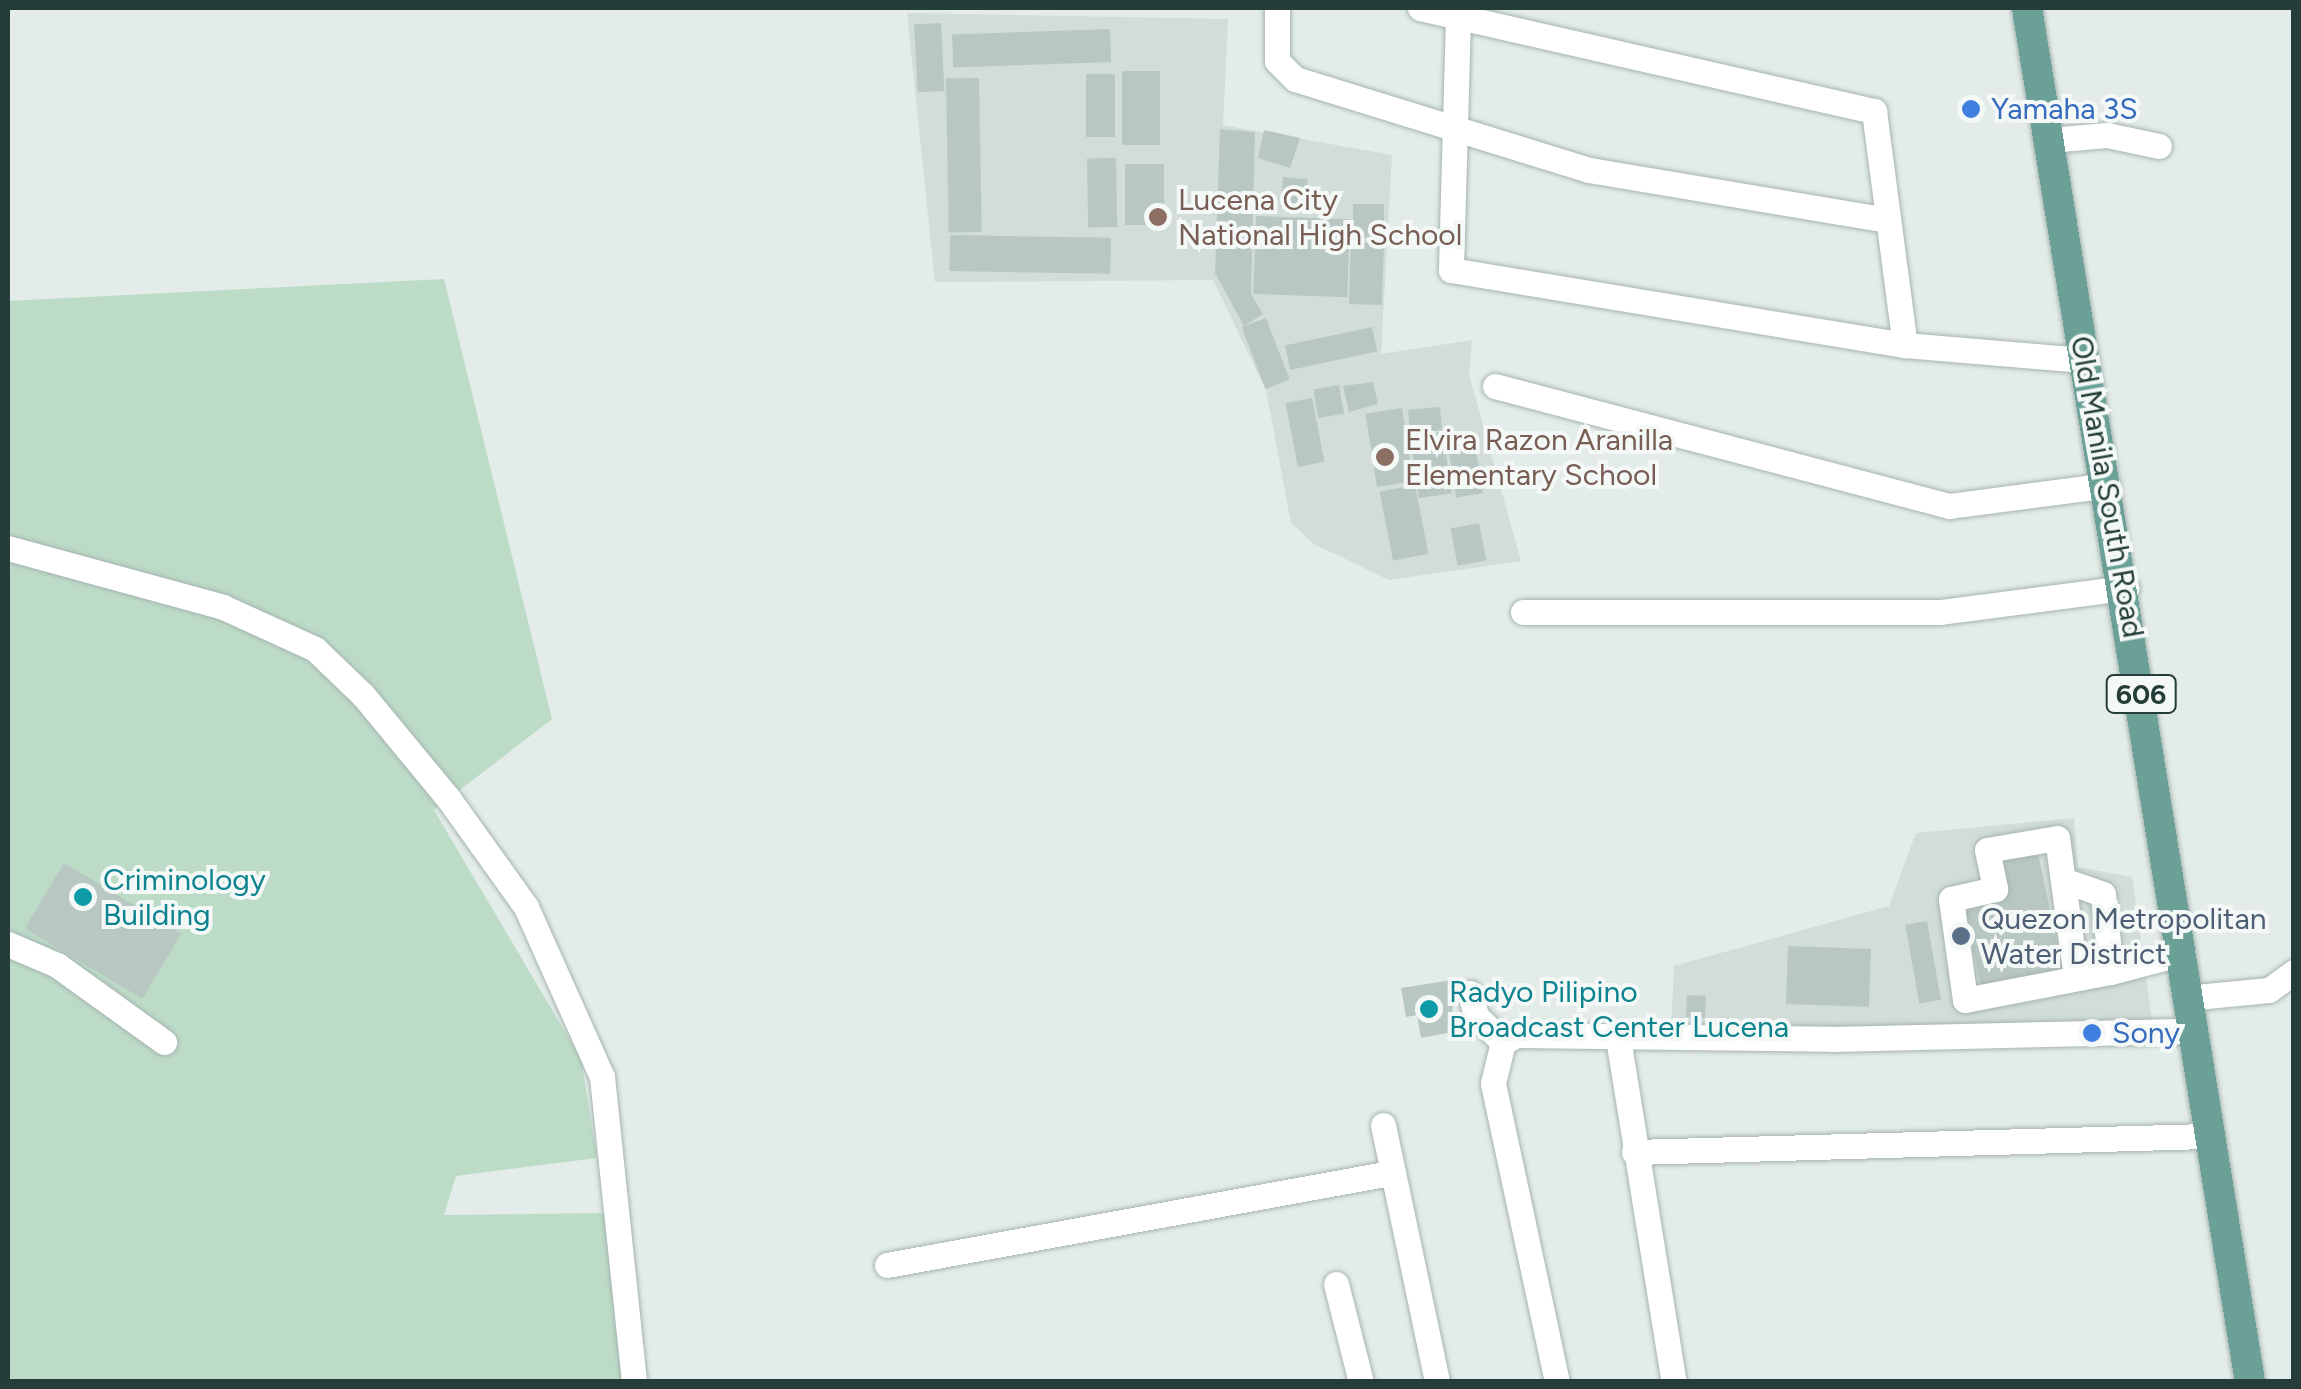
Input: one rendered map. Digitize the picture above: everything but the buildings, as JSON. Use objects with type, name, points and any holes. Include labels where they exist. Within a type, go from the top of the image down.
[{"type":"main road","name":"Old Manila South Road","points":[[2026,8],[2126,588],[2183,952],[2191,1031],[2250,1382]]},
{"type":"street","points":[[1278,8],[1277,61],[1294,79],[1589,170],[1888,220]]},
{"type":"street","points":[[1420,8],[1874,111],[1905,344]]},
{"type":"street","points":[[1458,16],[1452,270],[1905,344],[2085,360]]},
{"type":"street","points":[[2049,140],[2108,135],[2159,146]]},
{"type":"street","points":[[1494,386],[1949,506],[2108,485]]},
{"type":"street","points":[[8,548],[224,607],[315,649],[364,695],[448,798],[526,907],[602,1077],[634,1382]]},
{"type":"street","points":[[1524,612],[1940,612],[2126,588]]},
{"type":"street","points":[[2076,978],[2056,838],[1987,850],[1995,890],[1951,899],[1965,1000],[2111,972],[2183,952]]},
{"type":"street","points":[[2063,880],[2104,894],[2111,972]]},
{"type":"street","points":[[8,944],[57,965],[164,1042]]},
{"type":"street","points":[[2186,998],[2269,990],[2294,972]]},
{"type":"street","points":[[1470,992],[1476,1016],[1502,1042]]},
{"type":"street","points":[[1502,1042],[1517,1035],[1618,1038],[2191,1031]]},
{"type":"street","points":[[1618,1038],[1674,1382]]},
{"type":"street","points":[[1502,1042],[1493,1083],[1557,1382]]},
{"type":"street","points":[[1383,1125],[1437,1382]]},
{"type":"street","points":[[1634,1152],[2208,1136]]},
{"type":"street","points":[[887,1265],[1390,1172]]},
{"type":"street","points":[[1336,1284],[1361,1382]]},
{"type":"shaded area","name":"Lucena City National High School","points":[[907,13],[1228,19],[1223,125],[1392,155],[1381,354],[1472,340],[1469,374],[1521,561],[1389,580],[1314,544],[1291,523],[1266,390],[1213,280],[935,282]]},
{"type":"shaded area","name":"Quezon Metropolitan Water District","points":[[2074,818],[2078,867],[2132,877],[2153,1027],[1671,1028],[1674,966],[1889,906],[1916,833]]},
{"type":"green space","points":[[444,279],[552,719],[434,810],[581,1059],[597,1158],[456,1176],[444,1215],[606,1213],[623,1381],[8,1381],[8,301]]},
{"type":"place","name":"Yamaha 3S","points":[[1971,109]]},
{"type":"place","name":"Lucena City National High School","points":[[1158,217]]},
{"type":"place","name":"Elvira Razon Aranilla Elementary School","points":[[1385,457]]},
{"type":"place","name":"Criminology Building","points":[[83,897]]},
{"type":"place","name":"Quezon Metropolitan Water District","points":[[1961,936]]},
{"type":"place","name":"Radyo Pilipino Broadcast Center Lucena","points":[[1429,1009]]},
{"type":"place","name":"Sony","points":[[2092,1033]]}]
